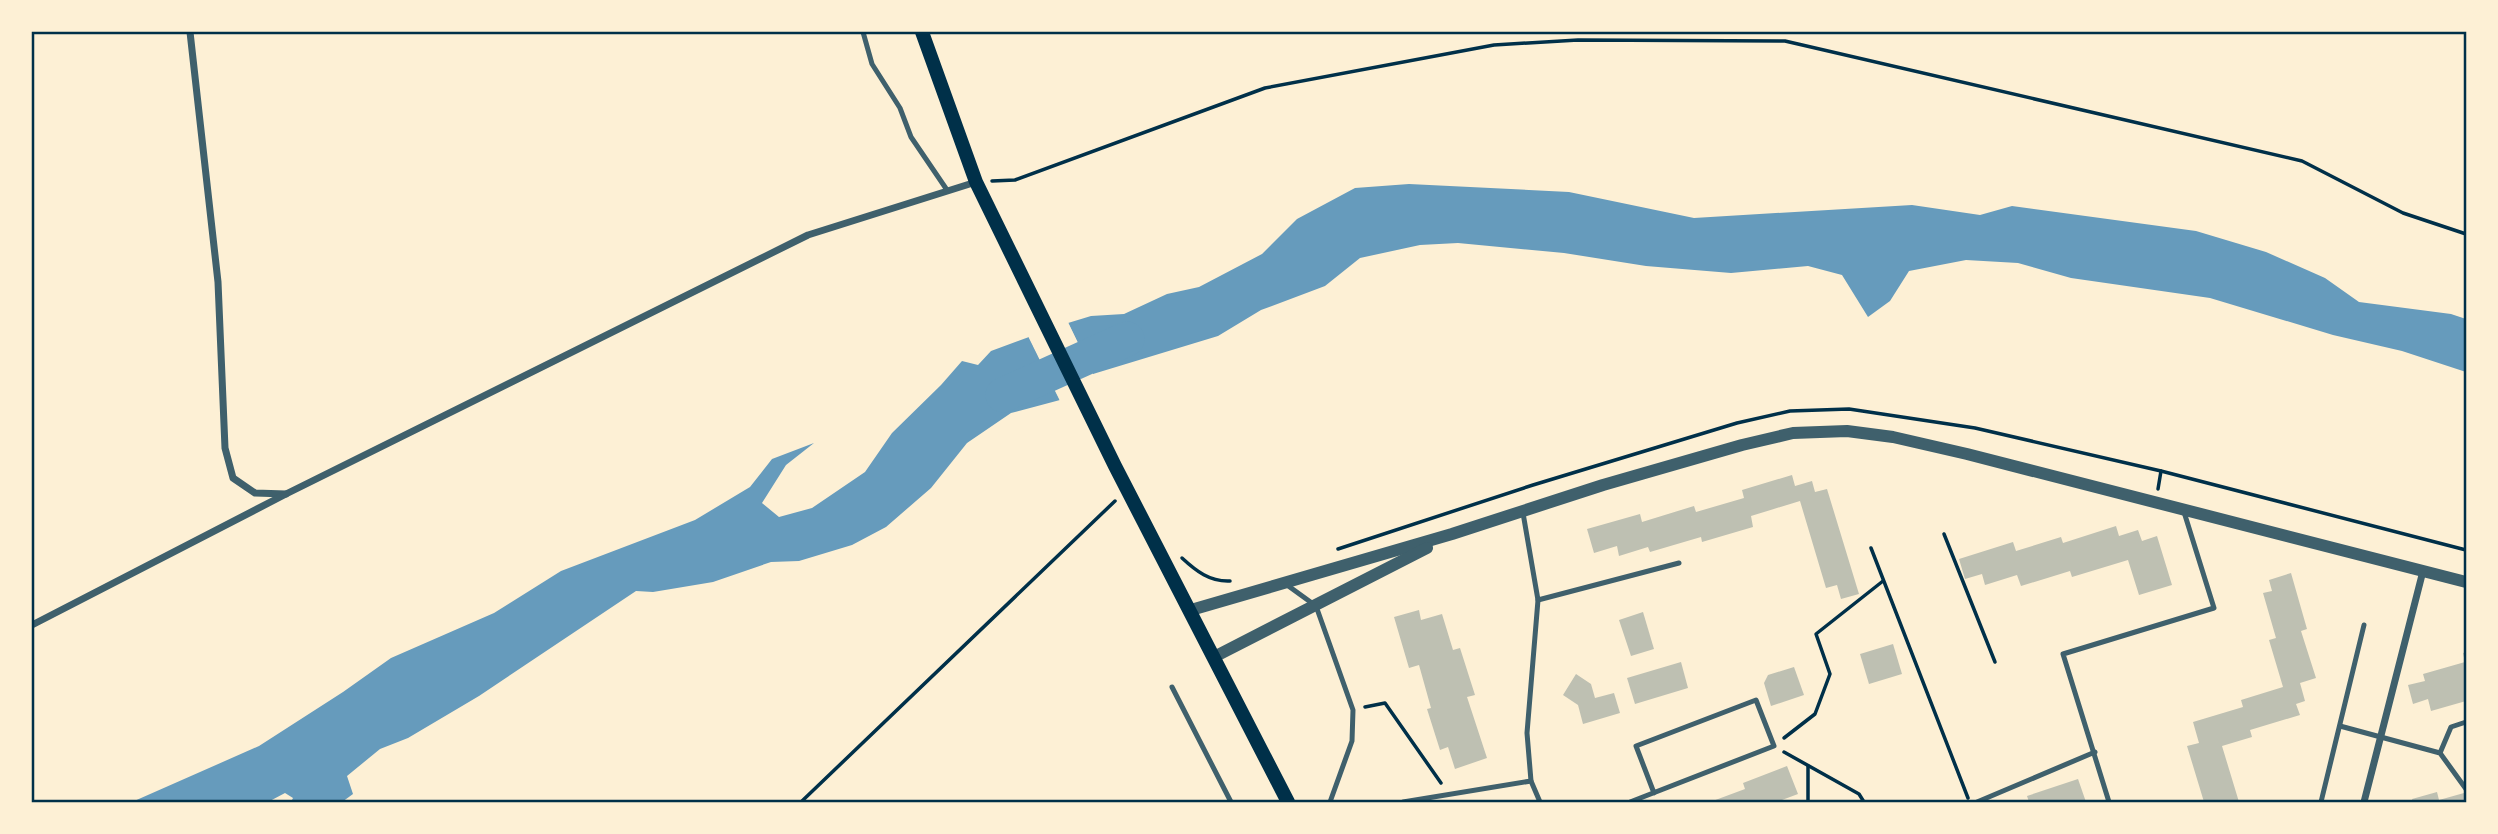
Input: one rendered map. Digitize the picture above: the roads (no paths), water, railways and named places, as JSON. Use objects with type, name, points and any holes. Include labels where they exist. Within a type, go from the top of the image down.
[{"type":"main road","points":[[922,32],[976,182],[1115,466],[1288,803]]},
{"type":"street","points":[[190,32],[218,282],[225,448],[233,478],[255,493],[286,494]]},
{"type":"street","points":[[32,625],[286,494],[808,235],[976,182]]},
{"type":"street","points":[[1191,610],[1742,445],[1793,433],[1847,430],[1968,454],[2466,582]]},
{"type":"street","points":[[1214,657],[1452,534]]},
{"type":"street","points":[[2364,803],[2423,571]]},
{"type":"lane","points":[[863,32],[872,64],[900,108],[911,138],[947,190]]},
{"type":"lane","points":[[2109,803],[2063,654],[2214,608],[2184,509]]},
{"type":"lane","points":[[1522,510],[1538,600],[1527,733],[1531,781],[1540,803]]},
{"type":"lane","points":[[1538,600],[1679,563]]},
{"type":"lane","points":[[1285,583],[1316,606],[1353,710],[1352,741],[1330,803]]},
{"type":"lane","points":[[2321,803],[2364,625]]},
{"type":"lane","points":[[1172,687],[1231,803]]},
{"type":"lane","points":[[1630,803],[1774,746],[1756,700],[1636,746],[1654,793]]},
{"type":"lane","points":[[2440,753],[2451,727],[2466,722]]},
{"type":"lane","points":[[2340,726],[2440,753],[2466,789]]},
{"type":"lane","points":[[1977,803],[2095,752]]},
{"type":"lane","points":[[1403,803],[1531,781]]},
{"type":"water","points":[[1409,184],[1569,192],[1694,218],[1912,205],[1980,215],[2012,206],[2196,231],[2266,252],[2325,278],[2359,302],[2451,314],[2466,319],[2466,372],[2402,351],[2333,335],[2210,298],[2071,278],[2018,263],[1966,260],[1909,271],[1890,301],[1868,317],[1842,275],[1808,266],[1731,273],[1646,266],[1564,253],[1458,243],[1420,245],[1360,258],[1325,286],[1261,310],[1218,336],[1093,374],[1068,323],[1091,316],[1124,314],[1167,294],[1199,287],[1262,254],[1297,219],[1355,188]]},
{"type":"water","points":[[1029,337],[1060,400],[1011,413],[967,443],[931,488],[886,527],[852,545],[799,561],[771,562],[713,582],[653,592],[636,591],[479,696],[408,738],[380,749],[347,776],[353,794],[342,802],[291,802],[293,798],[285,793],[268,802],[132,802],[259,746],[391,658],[494,613],[561,571],[695,520],[750,487],[772,459],[814,443],[786,465],[762,503],[779,517],[812,508],[865,472],[892,433],[962,361],[978,365],[991,351]]},
{"type":"waterway","points":[[1003,395],[1127,339]]}]
